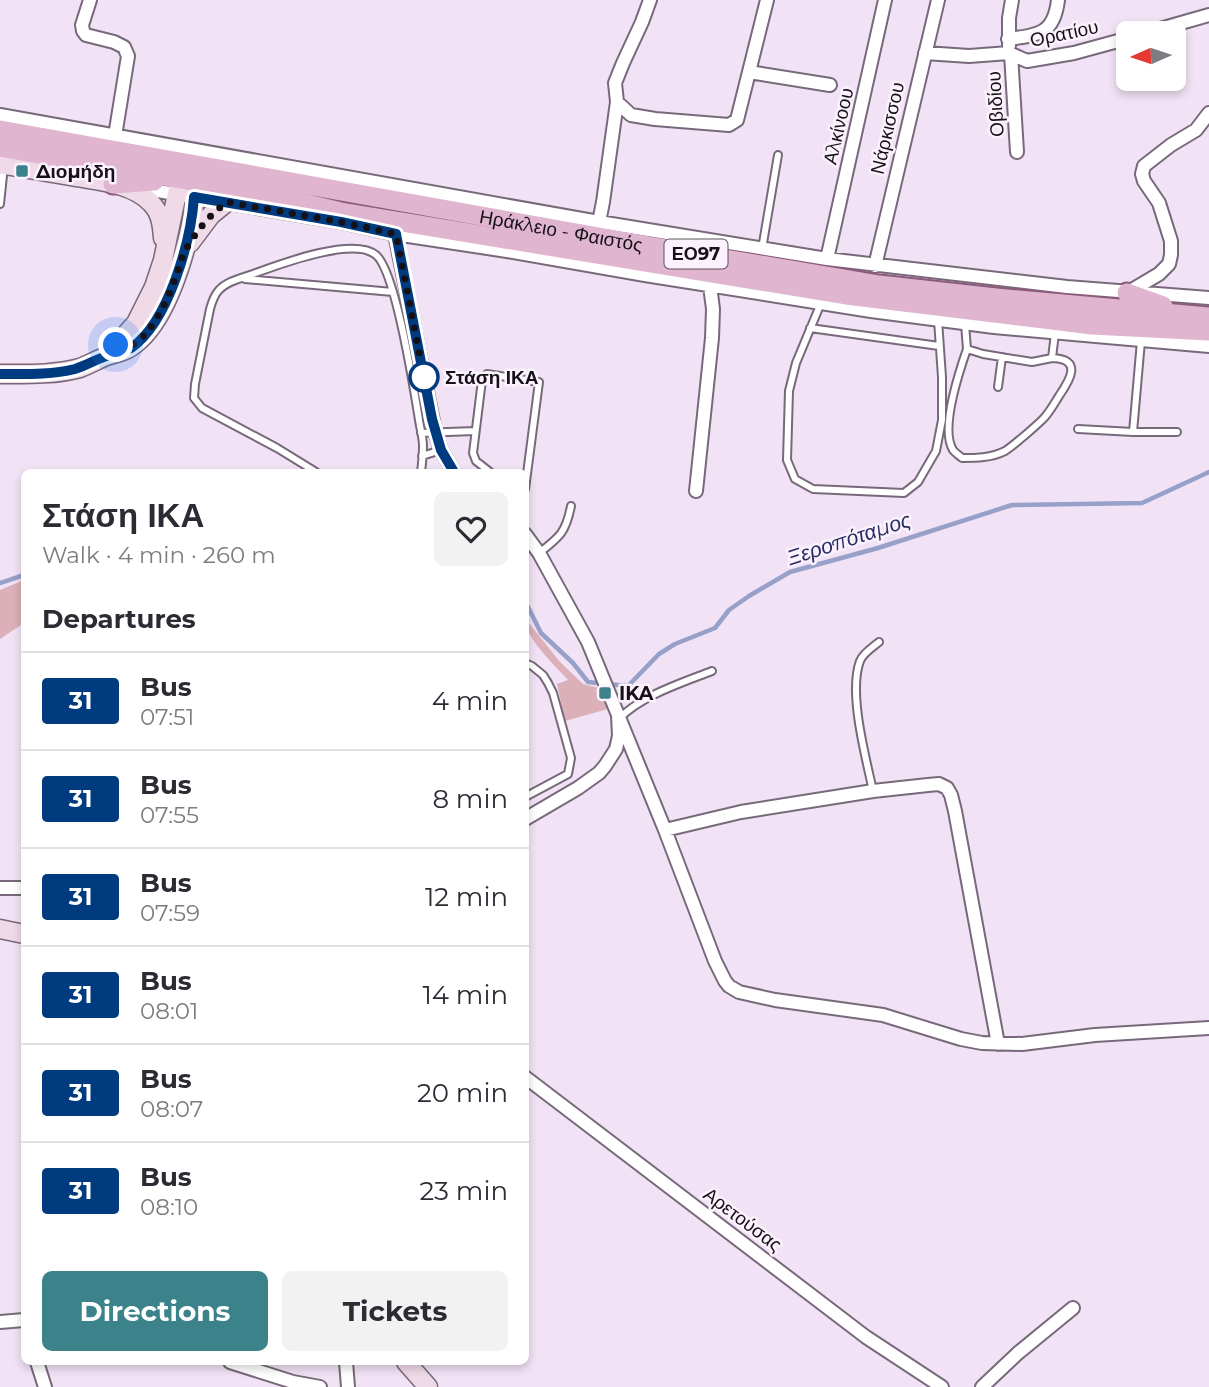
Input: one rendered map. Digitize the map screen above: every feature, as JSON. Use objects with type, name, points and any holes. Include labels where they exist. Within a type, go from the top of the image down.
[{"type":"main road","name":"Ηράκλειο - Φαιστός","points":[[0,130],[184,179],[219,169],[879,285],[1196,326]]},
{"type":"main road","points":[[135,140],[184,179],[227,202]]},
{"type":"main road","points":[[1,158],[113,184],[139,193],[154,206],[161,222],[163,260]]},
{"type":"main road","name":"Ηράκλειο - Φαιστός","points":[[1,158],[184,179],[261,193],[341,212],[846,295],[1092,326],[1143,335],[1196,326],[1209,317]]},
{"type":"main road","points":[[219,169],[265,163]]},
{"type":"main road","points":[[113,184],[184,179]]},
{"type":"main road","points":[[0,374],[72,370],[120,353],[131,347],[151,327],[168,295],[191,226],[184,179]]},
{"type":"main road","points":[[110,355],[132,329],[154,287],[184,179]]},
{"type":"main road","points":[[184,252],[211,215],[227,202],[261,193]]},
{"type":"main road","points":[[606,224],[660,248]]},
{"type":"main road","points":[[475,234],[507,251]]},
{"type":"main road","points":[[1127,293],[1196,326],[1209,345]]},
{"type":"main road","points":[[1089,337],[1143,335]]},
{"type":"main road","points":[[0,929],[21,933]]},
{"type":"main road","points":[[409,1365],[428,1387]]},
{"type":"street","points":[[90,0],[82,25],[83,31],[86,35],[124,47],[128,56],[115,136]]},
{"type":"street","points":[[606,224],[603,202],[617,102],[615,83],[650,0]]},
{"type":"street","points":[[617,102],[631,115],[655,120],[729,125],[737,120],[766,0]]},
{"type":"street","name":"Αλκίνοου","points":[[827,259],[885,0]]},
{"type":"street","name":"Νάρκισσου","points":[[875,266],[938,0]]},
{"type":"street","name":"Οβιδίου","points":[[1012,0],[1009,18],[1010,49],[1017,152]]},
{"type":"street","points":[[1010,49],[1028,36],[1049,28],[1056,15],[1058,0]]},
{"type":"street","points":[[1186,22],[1209,15]]},
{"type":"street","name":"Ορατίου","points":[[925,53],[969,55],[1010,49],[1027,61],[1074,53],[1116,42]]},
{"type":"street","points":[[749,72],[830,85]]},
{"type":"street","points":[[1127,293],[1159,274],[1169,264],[1171,255],[1171,241],[1165,220],[1159,203],[1144,181],[1144,166],[1196,130],[1209,113]]},
{"type":"street","points":[[0,116],[606,224],[827,259],[1127,293],[1209,298]]},
{"type":"street","points":[[227,202],[396,234],[710,286],[938,320],[1089,337]]},
{"type":"street","points":[[396,234],[435,431],[441,450],[452,469]]},
{"type":"street","points":[[696,491],[712,338],[713,309],[710,286]]},
{"type":"street","points":[[1143,335],[1209,345]]},
{"type":"street","points":[[529,539],[588,642],[715,961],[725,981],[734,989],[775,1000],[883,1014],[961,1039],[998,1044],[1209,1028]]},
{"type":"street","points":[[529,817],[585,783],[605,766],[618,742],[618,717]]},
{"type":"street","points":[[665,830],[741,813],[873,791],[936,784],[947,788],[955,811],[998,1044]]},
{"type":"street","points":[[0,888],[21,888]]},
{"type":"street","name":"Αρετούσας","points":[[529,1080],[866,1337],[942,1387]]},
{"type":"street","points":[[982,1387],[1073,1308]]},
{"type":"street","points":[[0,1322],[21,1321]]},
{"type":"street","points":[[38,1365],[45,1387]]},
{"type":"street","points":[[242,1365],[293,1382],[320,1387]]},
{"type":"street","points":[[346,1365],[348,1387]]},
{"type":"lane","points":[[761,249],[778,155]]},
{"type":"lane","points":[[0,204],[1,158]]},
{"type":"lane","points":[[311,469],[202,408],[194,398],[194,384],[212,302],[222,287],[302,257],[355,249],[375,254],[386,272],[393,292],[411,371],[423,445],[421,469]]},
{"type":"lane","points":[[241,279],[393,292]]},
{"type":"lane","points":[[821,303],[796,363],[789,391],[787,460],[795,479],[813,489],[904,493],[918,482],[936,451],[942,420],[938,320]]},
{"type":"lane","points":[[965,323],[967,349],[952,400],[949,435],[953,450],[962,458],[983,458],[1005,451],[1044,418],[1070,379],[1072,371],[1069,364],[1062,359],[1032,362],[967,349]]},
{"type":"lane","points":[[810,328],[939,346]]},
{"type":"lane","points":[[1052,358],[1055,333]]},
{"type":"lane","points":[[1133,432],[1143,335]]},
{"type":"lane","points":[[998,387],[1002,357]]},
{"type":"lane","points":[[486,469],[474,457],[482,380],[487,374],[539,382],[528,469]]},
{"type":"lane","points":[[1078,429],[1177,432]]},
{"type":"lane","points":[[421,433],[475,430]]},
{"type":"lane","points":[[422,456],[441,450]]},
{"type":"lane","points":[[539,553],[557,539],[567,524],[571,506]]},
{"type":"lane","points":[[873,791],[857,705],[856,679],[860,658],[879,642]]},
{"type":"lane","points":[[529,665],[548,683],[571,758],[568,774],[529,795]]},
{"type":"lane","points":[[618,717],[670,686],[712,671]]},
{"type":"lane","points":[[539,791],[544,810]]},
{"type":"shaded area","points":[[21,581],[21,625],[0,639],[0,590]]},
{"type":"shaded area","points":[[529,623],[560,662],[583,684],[603,689],[608,709],[565,721],[557,684],[568,680],[530,634]]},
{"type":"waterway","name":"Ξεροπόταμος","points":[[529,609],[541,633],[573,663],[588,682],[628,686],[659,654],[675,644],[715,628],[729,610],[790,572],[878,548],[1012,505],[1142,503],[1209,472]]},
{"type":"waterway","name":"Ξεροπόταμος","points":[[0,583],[21,576]]},
{"type":"bus line","name":"31","points":[[0,374],[72,370],[120,353],[136,344],[157,318],[175,279],[191,226],[194,197],[341,222],[396,234],[432,419],[441,450],[451,469]]},
{"type":"place","name":"Διομήδη","points":[[22,171]]},
{"type":"place","name":"Στάση ΙΚΑ","points":[[424,377]]},
{"type":"place","name":"IKA","points":[[605,693]]},
{"type":"route","points":[[116,345],[110,355],[126,350],[144,335],[162,308],[184,252],[211,215],[227,202],[396,234],[424,377]]}]
